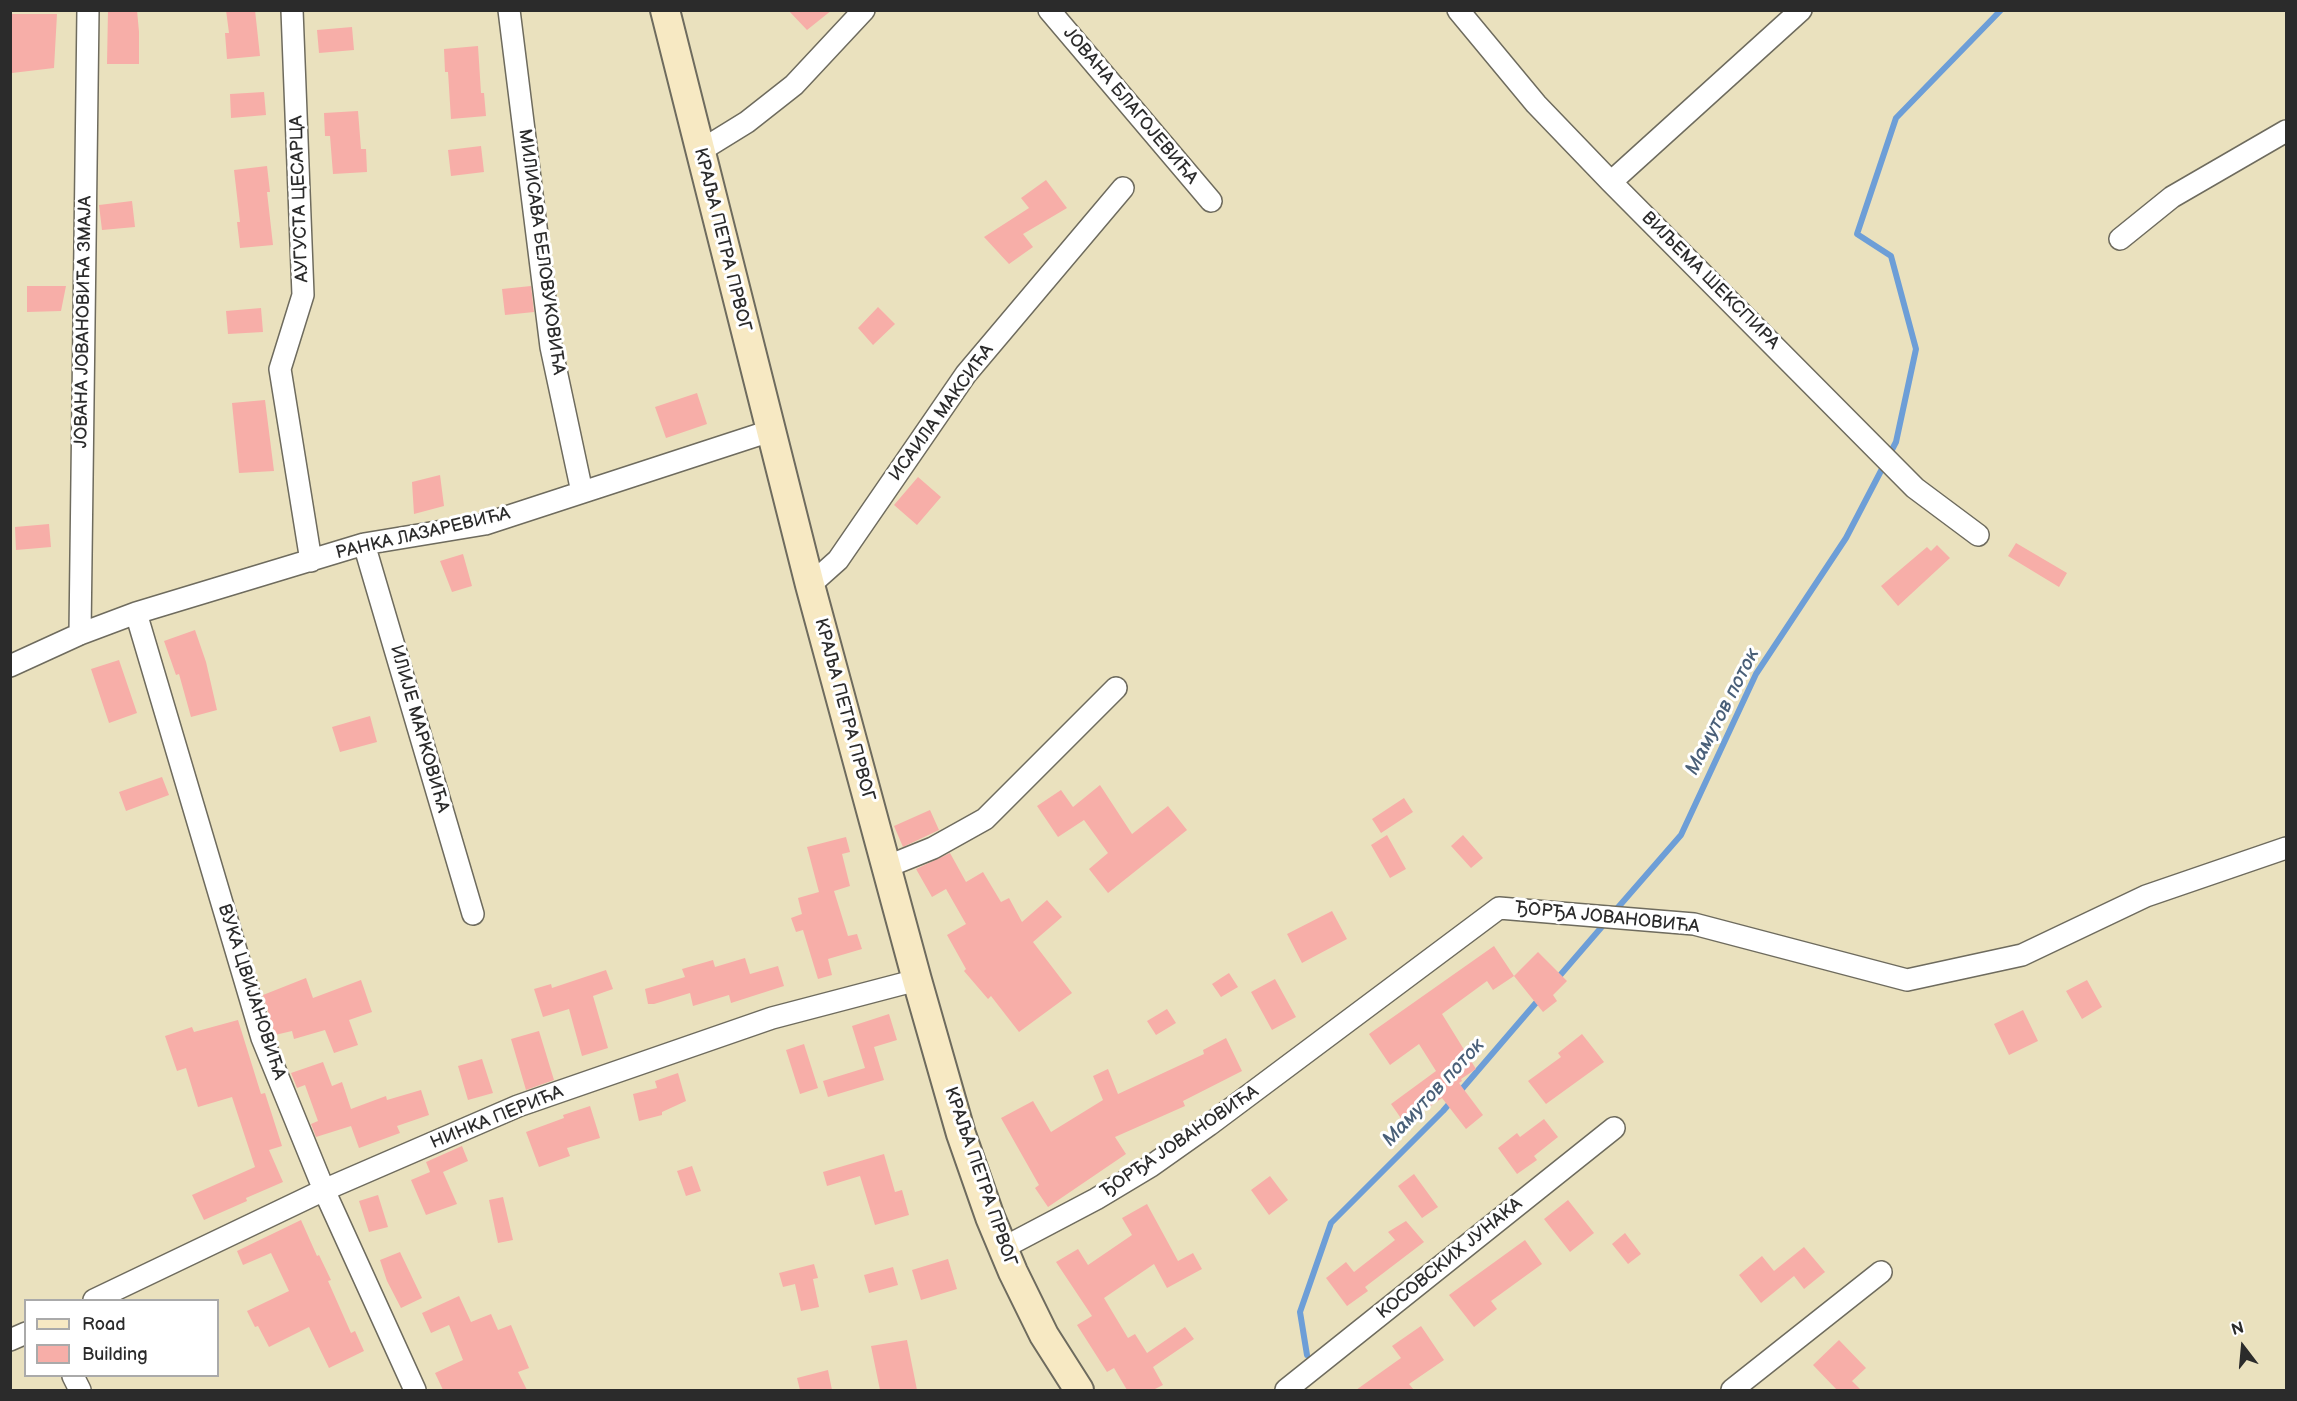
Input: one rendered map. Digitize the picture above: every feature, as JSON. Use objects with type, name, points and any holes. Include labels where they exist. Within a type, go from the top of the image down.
[{"type":"street","name":"ЈОВАНА ЈОВАНОВИЋА ЗМАЈА","points":[[80,634],[88,10]]},
{"type":"street","name":"АУГУСТА ЦЕСАРЦА","points":[[292,10],[303,295],[280,369],[311,561]]},
{"type":"street","name":"МИЛИСАВА БЕЛОВУКОВИЋА","points":[[509,10],[551,347],[582,492]]},
{"type":"street","name":"КРАЉА ПЕТРА ПРВОГ","points":[[665,10],[810,585],[961,1134],[1021,1290],[1044,1335],[1079,1390]]},
{"type":"street","points":[[700,151],[747,122],[794,85],[864,10]]},
{"type":"street","name":"ЈОВАНА БЛАГОЈЕВИЋА","points":[[1049,10],[1211,201]]},
{"type":"street","name":"ВИЉЕМА ШЕКСПИРА","points":[[1458,10],[1536,104],[1611,182],[1915,488],[1978,534]]},
{"type":"street","points":[[1611,182],[1801,10]]},
{"type":"street","points":[[2120,239],[2172,197],[2286,131]]},
{"type":"street","name":"ИСАИЛА МАКСИЋА","points":[[810,585],[838,560],[966,374],[1123,188]]},
{"type":"street","name":"РАНКА ЛАЗАРЕВИЋА","points":[[10,666],[80,634],[136,613],[364,544],[485,524],[770,431]]},
{"type":"street","name":"ИЛИЈЕ МАРКОВИЋА","points":[[364,544],[473,914]]},
{"type":"street","name":"ВУКА ЦВИЈАНОВИЋА","points":[[136,613],[262,1038],[324,1190],[415,1390]]},
{"type":"street","points":[[886,867],[933,848],[985,819],[1116,688]]},
{"type":"street","name":"ЂОРЂА ЈОВАНОВИЋА","points":[[1003,1248],[1096,1199],[1160,1159],[1209,1125],[1499,908],[1694,924],[1906,980],[2022,955],[2146,896],[2286,848]]},
{"type":"street","name":"НИНКА ПЕРИЋА","points":[[96,1299],[324,1190],[539,1099],[772,1018],[917,980]]},
{"type":"street","name":"КОСОВСКИХ ЈУНАКА","points":[[1286,1390],[1614,1128]]},
{"type":"street","points":[[1732,1390],[1881,1272]]},
{"type":"street","points":[[10,1340],[24,1334]]},
{"type":"building","points":[[108,10],[137,10],[139,64],[107,64]]},
{"type":"building","points":[[226,10],[255,10],[260,56],[227,59],[225,33],[229,33]]},
{"type":"building","points":[[788,10],[832,10],[807,30]]},
{"type":"building","points":[[10,14],[57,14],[54,68],[12,73]]},
{"type":"building","points":[[352,27],[354,50],[319,53],[317,30]]},
{"type":"building","points":[[478,46],[481,93],[484,93],[486,116],[451,119],[444,49]]},
{"type":"building","points":[[264,92],[266,115],[231,118],[230,94]]},
{"type":"building","points":[[358,111],[361,149],[366,149],[367,172],[333,174],[330,136],[325,136],[324,113]]},
{"type":"building","points":[[481,146],[484,172],[451,176],[448,150]]},
{"type":"building","points":[[267,166],[270,192],[267,192],[273,245],[240,248],[237,222],[240,222],[234,170]]},
{"type":"building","points":[[1046,180],[1067,208],[1023,234],[1033,247],[1009,264],[984,237],[1029,208],[1021,198]]},
{"type":"building","points":[[132,201],[135,227],[102,230],[99,205]]},
{"type":"building","points":[[27,286],[66,286],[61,311],[27,312]]},
{"type":"building","points":[[531,286],[534,312],[505,315],[502,289]]},
{"type":"building","points":[[878,307],[895,324],[873,345],[858,328]]},
{"type":"building","points":[[261,308],[263,332],[228,334],[226,311]]},
{"type":"building","points":[[697,393],[707,424],[666,438],[655,407]]},
{"type":"building","points":[[265,400],[274,471],[239,473],[232,403]]},
{"type":"building","points":[[440,475],[444,506],[414,514],[412,482]]},
{"type":"building","points":[[918,477],[941,497],[917,525],[894,505]]},
{"type":"building","points":[[49,524],[51,547],[16,550],[15,527]]},
{"type":"building","points":[[2016,543],[2067,573],[2059,587],[2008,556]]},
{"type":"building","points":[[1937,545],[1950,558],[1898,606],[1881,586],[1927,547],[1931,551]]},
{"type":"building","points":[[463,554],[472,586],[452,592],[440,561]]},
{"type":"building","points":[[195,630],[206,662],[217,710],[191,717],[179,674],[176,675],[164,641]]},
{"type":"building","points":[[119,660],[137,713],[109,723],[91,669]]},
{"type":"building","points":[[370,716],[377,742],[340,752],[332,727]]},
{"type":"building","points":[[162,777],[169,795],[126,811],[119,792]]},
{"type":"building","points":[[1100,785],[1132,834],[1168,806],[1187,830],[1108,893],[1089,869],[1108,853],[1084,820],[1058,837],[1037,806],[1061,790],[1073,807]]},
{"type":"building","points":[[1404,798],[1413,812],[1381,833],[1372,819]]},
{"type":"building","points":[[930,810],[939,830],[903,847],[894,826]]},
{"type":"building","points":[[1387,835],[1406,869],[1390,878],[1371,845]]},
{"type":"building","points":[[1463,835],[1483,858],[1471,868],[1451,846]]},
{"type":"building","points":[[846,837],[850,852],[842,854],[850,886],[834,891],[848,936],[857,934],[862,949],[828,959],[832,975],[818,979],[803,930],[796,932],[791,918],[802,914],[798,898],[819,892],[807,847]]},
{"type":"building","points":[[950,853],[966,882],[983,872],[1001,902],[1009,898],[1022,922],[1047,900],[1062,917],[1033,942],[1072,993],[1019,1032],[991,996],[988,999],[964,971],[966,969],[947,935],[966,924],[946,889],[932,897],[916,869]]},
{"type":"building","points":[[1332,911],[1347,939],[1302,963],[1287,934]]},
{"type":"building","points":[[1494,946],[1514,976],[1493,990],[1487,981],[1442,1014],[1476,1069],[1461,1079],[1459,1083],[1483,1115],[1466,1129],[1442,1098],[1405,1124],[1391,1104],[1436,1071],[1419,1044],[1390,1065],[1369,1034]]},
{"type":"building","points":[[1538,952],[1567,981],[1553,995],[1557,1001],[1543,1012],[1514,976]]},
{"type":"building","points":[[745,958],[750,974],[778,966],[784,986],[731,1003],[729,995],[693,1006],[690,993],[648,1004],[645,989],[685,977],[682,969],[713,960],[715,967]]},
{"type":"building","points":[[606,970],[613,989],[593,996],[608,1048],[582,1056],[569,1009],[543,1017],[534,989],[551,984],[552,988]]},
{"type":"building","points":[[1229,973],[1238,987],[1221,997],[1212,984]]},
{"type":"building","points":[[306,978],[313,998],[361,980],[372,1012],[349,1020],[358,1045],[334,1053],[325,1030],[294,1039],[292,1031],[275,1035],[263,995]]},
{"type":"building","points":[[1275,979],[1296,1017],[1272,1030],[1251,992]]},
{"type":"building","points":[[2087,980],[2102,1007],[2082,1019],[2066,991]]},
{"type":"building","points":[[1167,1009],[1176,1023],[1156,1035],[1147,1021]]},
{"type":"building","points":[[2023,1010],[2038,1041],[2009,1055],[1994,1024]]},
{"type":"building","points":[[889,1014],[897,1040],[874,1047],[884,1080],[828,1097],[823,1081],[865,1068],[852,1026]]},
{"type":"building","points":[[238,1020],[261,1094],[265,1093],[282,1146],[269,1150],[283,1182],[204,1220],[192,1195],[255,1167],[232,1097],[198,1107],[186,1068],[177,1071],[165,1036],[192,1027],[194,1032]]},
{"type":"building","points":[[539,1031],[554,1080],[526,1090],[511,1039]]},
{"type":"building","points":[[1582,1034],[1604,1062],[1546,1104],[1528,1081],[1561,1057],[1558,1053]]},
{"type":"building","points":[[1226,1038],[1242,1071],[1183,1101],[1185,1106],[1115,1137],[1126,1154],[1048,1207],[1035,1188],[1039,1185],[1001,1118],[1033,1101],[1051,1132],[1103,1100],[1093,1076],[1108,1069],[1118,1094],[1204,1054],[1203,1050]]},
{"type":"building","points":[[804,1044],[818,1088],[800,1094],[786,1050]]},
{"type":"building","points":[[482,1059],[493,1093],[468,1100],[458,1066]]},
{"type":"building","points":[[323,1062],[332,1086],[342,1082],[351,1109],[386,1096],[387,1100],[421,1090],[429,1115],[397,1126],[400,1133],[359,1148],[351,1126],[316,1137],[311,1124],[318,1121],[305,1085],[297,1088],[291,1073]]},
{"type":"building","points":[[678,1073],[686,1101],[662,1112],[662,1115],[639,1121],[633,1094],[657,1088],[655,1081]]},
{"type":"building","points":[[590,1106],[600,1138],[567,1148],[570,1156],[539,1167],[526,1132],[564,1118],[563,1115]]},
{"type":"building","points":[[1544,1119],[1558,1137],[1534,1156],[1537,1160],[1517,1174],[1498,1148],[1517,1133],[1520,1137]]},
{"type":"building","points":[[462,1146],[468,1161],[443,1172],[457,1204],[426,1215],[411,1180],[430,1172],[426,1162]]},
{"type":"building","points":[[884,1154],[895,1192],[902,1190],[909,1215],[875,1225],[860,1176],[827,1186],[823,1172]]},
{"type":"building","points":[[692,1166],[701,1191],[686,1196],[677,1171]]},
{"type":"building","points":[[1414,1174],[1438,1207],[1422,1218],[1398,1186]]},
{"type":"building","points":[[1270,1176],[1288,1200],[1269,1215],[1251,1190]]},
{"type":"building","points":[[378,1195],[388,1227],[369,1232],[359,1201]]},
{"type":"building","points":[[503,1197],[513,1240],[498,1243],[489,1200]]},
{"type":"building","points":[[1568,1200],[1594,1233],[1570,1252],[1544,1219]]},
{"type":"building","points":[[1147,1204],[1178,1261],[1193,1253],[1202,1269],[1167,1288],[1154,1264],[1104,1298],[1128,1338],[1135,1334],[1147,1353],[1185,1327],[1194,1339],[1153,1367],[1163,1385],[1153,1390],[1127,1390],[1114,1368],[1107,1372],[1077,1325],[1092,1316],[1056,1262],[1078,1249],[1088,1265],[1132,1235],[1122,1218]]},
{"type":"building","points":[[301,1220],[331,1280],[328,1281],[351,1333],[355,1331],[364,1351],[329,1368],[309,1327],[269,1347],[247,1311],[289,1291],[271,1253],[243,1265],[237,1251]]},
{"type":"building","points":[[1406,1221],[1424,1242],[1365,1287],[1368,1291],[1347,1306],[1326,1278],[1346,1262],[1354,1272],[1395,1240],[1388,1232]]},
{"type":"building","points":[[1625,1233],[1641,1254],[1628,1264],[1612,1244]]},
{"type":"building","points":[[1525,1240],[1542,1264],[1491,1301],[1497,1309],[1474,1327],[1449,1295]]},
{"type":"building","points":[[1804,1247],[1825,1272],[1804,1289],[1794,1276],[1761,1303],[1739,1275],[1762,1256],[1774,1271]]},
{"type":"building","points":[[400,1252],[422,1298],[401,1308],[387,1281],[380,1260]]},
{"type":"building","points":[[948,1259],[957,1289],[921,1300],[912,1270]]},
{"type":"building","points":[[814,1264],[818,1278],[813,1279],[819,1307],[801,1311],[795,1284],[783,1287],[779,1273]]},
{"type":"building","points":[[893,1267],[898,1285],[869,1293],[864,1275]]},
{"type":"building","points":[[459,1296],[471,1322],[491,1314],[498,1330],[511,1325],[529,1368],[518,1372],[527,1390],[443,1390],[435,1373],[463,1360],[449,1325],[431,1333],[422,1313]]},
{"type":"building","points":[[1421,1326],[1444,1360],[1409,1384],[1414,1390],[1356,1390],[1401,1358],[1392,1346]]},
{"type":"building","points":[[907,1340],[917,1390],[880,1390],[871,1346]]},
{"type":"building","points":[[1839,1340],[1866,1368],[1852,1381],[1861,1390],[1837,1390],[1813,1365]]},
{"type":"building","points":[[828,1370],[832,1390],[800,1390],[797,1378]]},
{"type":"waterway","name":"Мамутов поток","points":[[1614,912],[1681,835],[1756,674],[1846,538],[1896,442],[1916,349],[1891,256],[1857,234],[1896,118],[2001,10]]},
{"type":"waterway","name":"Мамутов поток","points":[[1556,980],[1606,922]]},
{"type":"waterway","name":"Мамутов поток","points":[[1307,1355],[1300,1312],[1331,1223],[1443,1111],[1541,997]]}]
